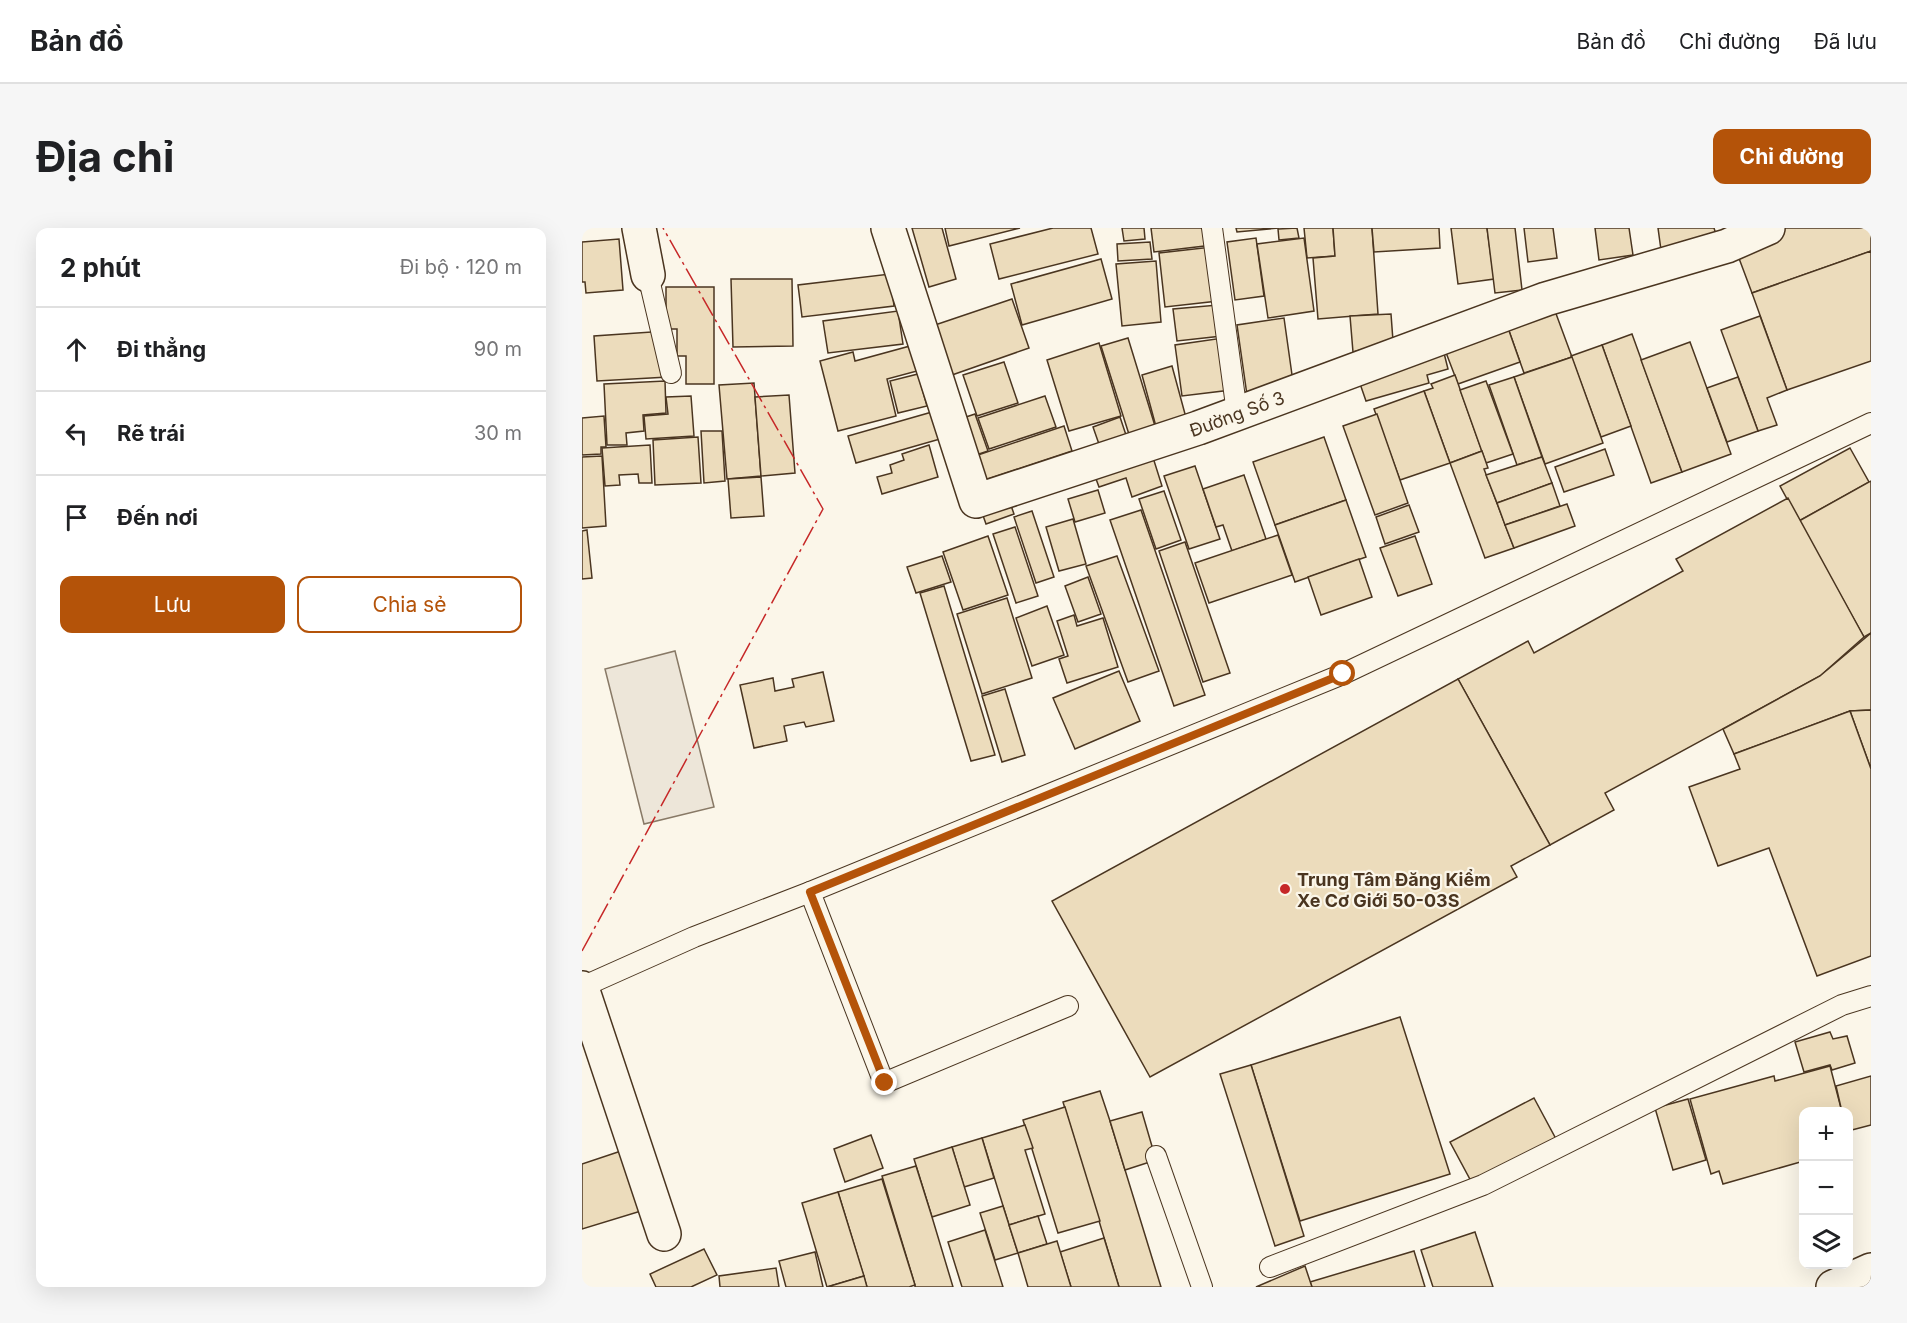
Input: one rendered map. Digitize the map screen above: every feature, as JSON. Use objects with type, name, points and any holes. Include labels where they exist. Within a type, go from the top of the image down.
[{"type":"street","points":[[639,228],[648,275]]},
{"type":"street","name":"Đường Số 3","points":[[888,228],[976,501],[1186,432],[1546,299],[1727,246],[1768,228]]},
{"type":"street","points":[[582,988],[664,1234]]},
{"type":"street","points":[[1833,1287],[1871,1270]]},
{"type":"lane","points":[[1212,228],[1237,413]]},
{"type":"lane","points":[[648,275],[671,373]]},
{"type":"lane","points":[[582,988],[694,937],[810,892],[1343,674],[1871,423]]},
{"type":"lane","points":[[810,892],[885,1083],[1068,1006]]},
{"type":"lane","points":[[1270,1267],[1483,1185],[1842,1005],[1871,996]]},
{"type":"lane","points":[[1156,1156],[1202,1287]]},
{"type":"shaded area","points":[[675,651],[714,807],[644,824],[605,669]]},
{"type":"building","points":[[912,228],[942,228],[956,279],[929,287]]},
{"type":"building","points":[[945,228],[1020,228],[949,246]]},
{"type":"building","points":[[1053,228],[1091,228],[1098,254],[999,279],[990,244]]},
{"type":"building","points":[[1122,228],[1144,228],[1145,239],[1124,241]]},
{"type":"building","points":[[1151,228],[1211,228],[1213,245],[1154,252]]},
{"type":"building","points":[[1236,228],[1279,228],[1237,232]]},
{"type":"building","points":[[1297,228],[1299,238],[1279,240],[1278,229]]},
{"type":"building","points":[[1304,228],[1333,228],[1335,256],[1307,258]]},
{"type":"building","points":[[1333,228],[1372,228],[1378,314],[1318,319],[1313,258],[1335,256]]},
{"type":"building","points":[[1372,228],[1439,228],[1440,248],[1374,252]]},
{"type":"building","points":[[1451,228],[1487,228],[1494,279],[1458,284]]},
{"type":"building","points":[[1487,228],[1515,228],[1522,290],[1495,293]]},
{"type":"building","points":[[1524,228],[1553,228],[1557,258],[1528,262]]},
{"type":"building","points":[[1595,228],[1629,228],[1633,255],[1599,260]]},
{"type":"building","points":[[1658,228],[1714,228],[1719,244],[1661,250]]},
{"type":"building","points":[[1781,228],[1871,228],[1871,251],[1752,293],[1734,245]]},
{"type":"building","points":[[1256,238],[1264,296],[1235,300],[1227,242]]},
{"type":"building","points":[[1304,238],[1314,311],[1268,318],[1257,244]]},
{"type":"building","points":[[619,239],[623,290],[586,293],[585,282],[582,282],[582,242]]},
{"type":"building","points":[[1150,242],[1152,259],[1118,261],[1117,244]]},
{"type":"building","points":[[1212,247],[1218,301],[1165,307],[1159,253]]},
{"type":"building","points":[[1871,251],[1871,361],[1787,390],[1752,293]]},
{"type":"building","points":[[1101,259],[1112,299],[1022,325],[1011,284]]},
{"type":"building","points":[[1156,261],[1161,322],[1122,326],[1116,264]]},
{"type":"building","points":[[890,274],[894,306],[802,317],[798,285]]},
{"type":"building","points":[[731,279],[792,279],[793,346],[733,347]]},
{"type":"building","points":[[666,287],[714,287],[714,384],[686,384],[686,356],[677,356],[677,329],[666,329]]},
{"type":"building","points":[[1012,299],[1029,348],[952,375],[935,325]]},
{"type":"building","points":[[1218,305],[1222,336],[1177,341],[1173,309]]},
{"type":"building","points":[[898,311],[903,344],[828,353],[823,321]]},
{"type":"building","points":[[1555,311],[1572,357],[1524,373],[1508,328]]},
{"type":"building","points":[[1391,314],[1393,341],[1353,352],[1350,316]]},
{"type":"building","points":[[1760,316],[1787,390],[1767,398],[1777,425],[1758,431],[1721,330]]},
{"type":"building","points":[[1284,318],[1294,389],[1247,395],[1237,325]]},
{"type":"building","points":[[1508,328],[1520,362],[1458,384],[1445,350]]},
{"type":"building","points":[[666,331],[668,377],[597,381],[594,336]]},
{"type":"building","points":[[1632,334],[1682,472],[1651,483],[1602,345]]},
{"type":"building","points":[[1128,338],[1159,439],[1133,447],[1101,346]]},
{"type":"building","points":[[1223,338],[1231,390],[1182,396],[1175,345]]},
{"type":"building","points":[[1690,342],[1731,454],[1682,472],[1641,360]]},
{"type":"building","points":[[1099,343],[1121,416],[1069,431],[1047,360]]},
{"type":"building","points":[[1602,345],[1631,426],[1601,437],[1571,356]]},
{"type":"building","points":[[910,346],[917,371],[887,379],[896,416],[838,431],[820,361],[853,352],[855,361]]},
{"type":"building","points":[[1443,349],[1448,369],[1427,375],[1429,383],[1366,401],[1357,375]]},
{"type":"building","points":[[1572,357],[1603,443],[1545,464],[1514,377]]},
{"type":"building","points":[[1004,362],[1018,403],[977,416],[963,375]]},
{"type":"building","points":[[1172,366],[1188,425],[1158,434],[1142,375]]},
{"type":"building","points":[[918,374],[927,406],[898,413],[890,381]]},
{"type":"building","points":[[1455,375],[1482,451],[1450,463],[1424,391],[1433,388],[1431,384]]},
{"type":"building","points":[[1514,377],[1542,457],[1517,465],[1489,385]]},
{"type":"building","points":[[1738,377],[1758,431],[1727,442],[1707,388]]},
{"type":"building","points":[[665,381],[666,413],[643,415],[644,431],[626,433],[627,445],[607,445],[604,384]]},
{"type":"building","points":[[1486,381],[1513,454],[1486,463],[1460,390]]},
{"type":"building","points":[[754,383],[761,476],[727,479],[719,385]]},
{"type":"building","points":[[1424,391],[1450,463],[1400,480],[1374,409]]},
{"type":"building","points":[[789,395],[795,473],[761,476],[755,397]]},
{"type":"building","points":[[691,396],[694,436],[646,439],[644,416],[668,414],[666,397]]},
{"type":"building","points":[[1045,396],[1056,427],[989,449],[978,418]]},
{"type":"building","points":[[932,412],[940,439],[856,463],[848,436]]},
{"type":"building","points":[[975,414],[988,451],[973,456],[960,419]]},
{"type":"building","points":[[1377,414],[1408,503],[1375,515],[1343,426]]},
{"type":"building","points":[[604,416],[606,447],[601,447],[601,454],[582,455],[582,418]]},
{"type":"building","points":[[1120,417],[1127,438],[1100,447],[1093,427]]},
{"type":"building","points":[[1064,426],[1072,451],[981,481],[972,457]]},
{"type":"building","points":[[701,431],[722,431],[725,481],[704,483]]},
{"type":"building","points":[[698,437],[701,483],[655,485],[653,440]]},
{"type":"building","points":[[1324,437],[1346,500],[1275,525],[1253,462]]},
{"type":"building","points":[[650,445],[652,483],[639,483],[638,474],[619,475],[620,485],[605,486],[602,448]]},
{"type":"building","points":[[929,445],[938,477],[882,494],[877,477],[892,473],[890,465],[904,460],[902,454]]},
{"type":"building","points":[[1150,448],[1162,486],[1132,497],[1126,478],[1099,487],[1092,468]]},
{"type":"building","points":[[1850,448],[1869,482],[1799,521],[1780,486]]},
{"type":"building","points":[[1605,449],[1614,475],[1564,492],[1555,467]]},
{"type":"building","points":[[1482,451],[1488,468],[1484,469],[1514,548],[1485,558],[1450,463]]},
{"type":"building","points":[[602,456],[606,526],[582,528],[582,457]]},
{"type":"building","points":[[1542,457],[1552,483],[1497,503],[1486,475]]},
{"type":"building","points":[[1195,466],[1220,539],[1189,549],[1164,476]]},
{"type":"building","points":[[1244,475],[1266,539],[1232,551],[1223,525],[1216,527],[1203,489]]},
{"type":"building","points":[[761,477],[764,516],[731,518],[728,479]]},
{"type":"building","points":[[1871,481],[1871,633],[1864,637],[1799,521]]},
{"type":"building","points":[[1552,483],[1560,506],[1505,525],[1497,503]]},
{"type":"building","points":[[1098,490],[1105,513],[1075,522],[1068,499]]},
{"type":"building","points":[[1164,491],[1181,540],[1156,549],[1139,499]]},
{"type":"building","points":[[1008,497],[1014,514],[986,524],[980,507]]},
{"type":"building","points":[[1788,498],[1864,637],[1820,676],[1605,793],[1614,810],[1550,845],[1458,679],[1528,641],[1534,653],[1683,571],[1676,559]]},
{"type":"building","points":[[1346,500],[1366,557],[1295,582],[1275,525]]},
{"type":"building","points":[[1567,504],[1575,526],[1514,548],[1505,525]]},
{"type":"building","points":[[1409,505],[1419,532],[1385,544],[1376,517]]},
{"type":"building","points":[[1141,510],[1205,695],[1174,706],[1110,520]]},
{"type":"building","points":[[1032,511],[1054,577],[1036,583],[1014,517]]},
{"type":"building","points":[[1073,519],[1086,564],[1059,571],[1046,527]]},
{"type":"building","points":[[1015,527],[1038,596],[1016,603],[993,534]]},
{"type":"building","points":[[587,530],[592,578],[582,579],[582,531]]},
{"type":"building","points":[[1278,535],[1292,575],[1209,603],[1195,563]]},
{"type":"building","points":[[988,536],[1008,595],[963,610],[943,552]]},
{"type":"building","points":[[1415,536],[1432,584],[1398,596],[1380,548]]},
{"type":"building","points":[[1185,542],[1230,673],[1203,682],[1159,551]]},
{"type":"building","points":[[942,556],[951,582],[916,593],[907,567]]},
{"type":"building","points":[[1117,556],[1159,671],[1128,682],[1086,566]]},
{"type":"building","points":[[1359,559],[1372,597],[1321,615],[1308,577]]},
{"type":"building","points":[[1088,577],[1101,614],[1078,622],[1065,586]]},
{"type":"building","points":[[944,586],[995,755],[971,761],[920,593]]},
{"type":"building","points":[[1007,598],[1032,678],[982,694],[957,614]]},
{"type":"building","points":[[1047,606],[1064,655],[1032,666],[1016,618]]},
{"type":"building","points":[[1074,615],[1077,626],[1103,618],[1118,667],[1067,683],[1059,659],[1068,656],[1057,621]]},
{"type":"building","points":[[1871,633],[1871,710],[1850,711],[1734,754],[1723,729],[1820,676]]},
{"type":"building","points":[[1119,671],[1140,721],[1075,749],[1053,698]]},
{"type":"building","points":[[823,672],[834,721],[806,727],[804,722],[784,726],[787,741],[754,748],[740,685],[773,678],[775,691],[794,687],[792,679]]},
{"type":"building","name":"Trung Tâm Đăng Kiểm Xe Cơ Giới 50-03S","points":[[1458,679],[1550,845],[1511,866],[1517,877],[1150,1077],[1052,901]]},
{"type":"building","points":[[1005,689],[1025,755],[1002,762],[982,696]]},
{"type":"building","points":[[1871,710],[1871,769],[1850,711]]},
{"type":"building","points":[[1850,711],[1871,769],[1871,956],[1817,976],[1769,848],[1718,866],[1689,787],[1740,769],[1734,754]]},
{"type":"building","points":[[1400,1017],[1450,1174],[1300,1221],[1251,1065]]},
{"type":"building","points":[[1830,1032],[1833,1039],[1847,1036],[1855,1063],[1832,1070],[1830,1065],[1804,1072],[1795,1042]]},
{"type":"building","points":[[1251,1065],[1304,1236],[1275,1246],[1220,1074]]},
{"type":"building","points":[[1830,1066],[1841,1107],[1799,1107],[1799,1162],[1723,1184],[1719,1171],[1711,1174],[1690,1099],[1774,1076],[1775,1081]]},
{"type":"building","points":[[1871,1076],[1871,1125],[1853,1130],[1853,1107],[1841,1107],[1836,1086]]},
{"type":"building","points":[[1100,1091],[1161,1287],[1119,1287],[1063,1102]]},
{"type":"building","points":[[1534,1098],[1556,1139],[1472,1183],[1450,1142]]},
{"type":"building","points":[[1688,1099],[1706,1160],[1673,1170],[1655,1108]]},
{"type":"building","points":[[1065,1107],[1100,1221],[1058,1233],[1023,1120]]},
{"type":"building","points":[[1142,1112],[1156,1160],[1125,1170],[1110,1121]]},
{"type":"building","points":[[1025,1125],[1033,1148],[1025,1150],[1045,1214],[1009,1225],[982,1138]]},
{"type":"building","points":[[871,1135],[883,1168],[845,1182],[834,1149]]},
{"type":"building","points":[[982,1138],[994,1178],[964,1187],[952,1147]]},
{"type":"building","points":[[952,1147],[970,1205],[932,1217],[914,1159]]},
{"type":"building","points":[[621,1151],[641,1211],[582,1229],[582,1164]]},
{"type":"building","points":[[916,1166],[953,1287],[915,1287],[882,1176]]},
{"type":"building","points":[[882,1179],[915,1285],[909,1287],[867,1287],[838,1192]]},
{"type":"building","points":[[838,1192],[864,1276],[827,1287],[802,1203]]},
{"type":"building","points":[[1003,1206],[1018,1253],[995,1260],[980,1213]]},
{"type":"building","points":[[1038,1216],[1047,1244],[1018,1253],[1009,1225]]},
{"type":"building","points":[[985,1230],[1003,1287],[962,1287],[948,1242]]},
{"type":"building","points":[[1475,1232],[1493,1287],[1433,1287],[1421,1250]]},
{"type":"building","points":[[1104,1238],[1119,1287],[1071,1287],[1060,1252]]},
{"type":"building","points":[[1057,1241],[1071,1287],[1028,1287],[1018,1253]]},
{"type":"building","points":[[704,1249],[717,1275],[691,1287],[656,1287],[650,1274]]},
{"type":"building","points":[[1414,1251],[1425,1287],[1312,1287],[1310,1282]]},
{"type":"building","points":[[815,1252],[823,1287],[786,1287],[779,1261]]},
{"type":"building","points":[[1305,1266],[1312,1287],[1256,1287]]},
{"type":"building","points":[[776,1268],[779,1287],[720,1287],[719,1276]]},
{"type":"building","points":[[864,1276],[867,1287],[827,1287]]},
{"type":"power","points":[[582,951],[823,509],[663,228]]},
{"type":"place","name":"Trung Tâm Đăng Kiểm Xe Cơ Giới 50-03S","points":[[1285,889]]},
{"type":"route","points":[[885,1083],[810,892],[1343,674]]}]
